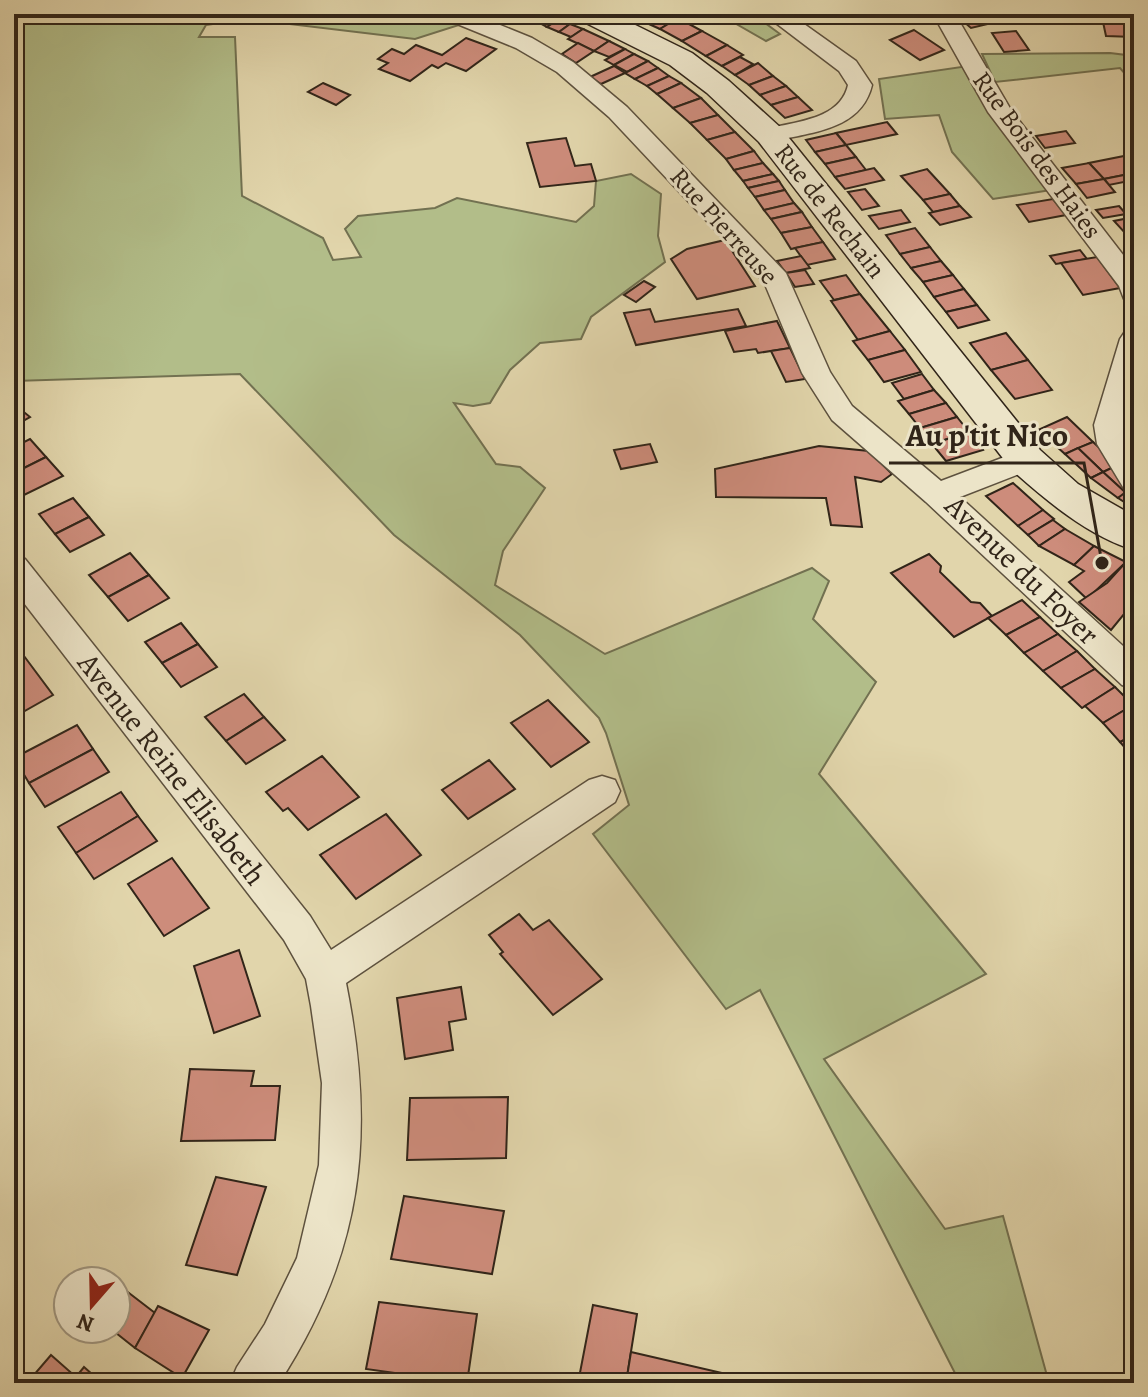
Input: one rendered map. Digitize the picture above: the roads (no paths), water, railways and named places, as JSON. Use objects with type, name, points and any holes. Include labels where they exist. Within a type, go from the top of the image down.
[{"type":"main road","name":"Rue de Rechain","points":[[590,14],[681,59],[718,87],[770,135],[1026,460],[1077,502],[1134,535]]},
{"type":"street","name":"Rue Pierreuse","points":[[453,14],[524,43],[565,67],[618,112],[776,279],[816,373],[842,413],[937,494]]},
{"type":"street","points":[[770,135],[839,117],[856,102],[860,85],[848,66],[775,14]]},
{"type":"street","name":"Rue Bois des Haies","points":[[944,14],[1000,112],[1132,285],[1134,293]]},
{"type":"street","points":[[1134,339],[1109,425],[1112,444],[1134,479]]},
{"type":"street","name":"Avenue du Foyer","points":[[1026,460],[937,494],[1134,676]]},
{"type":"street","name":"Avenue Reine Elisabeth","points":[[14,567],[297,928],[325,975],[342,1083],[340,1165],[318,1263],[281,1340],[253,1383]]},
{"type":"street","points":[[325,975],[602,791]]},
{"type":"place","name":"Au p'tit Nico","points":[[1102,563]]}]
